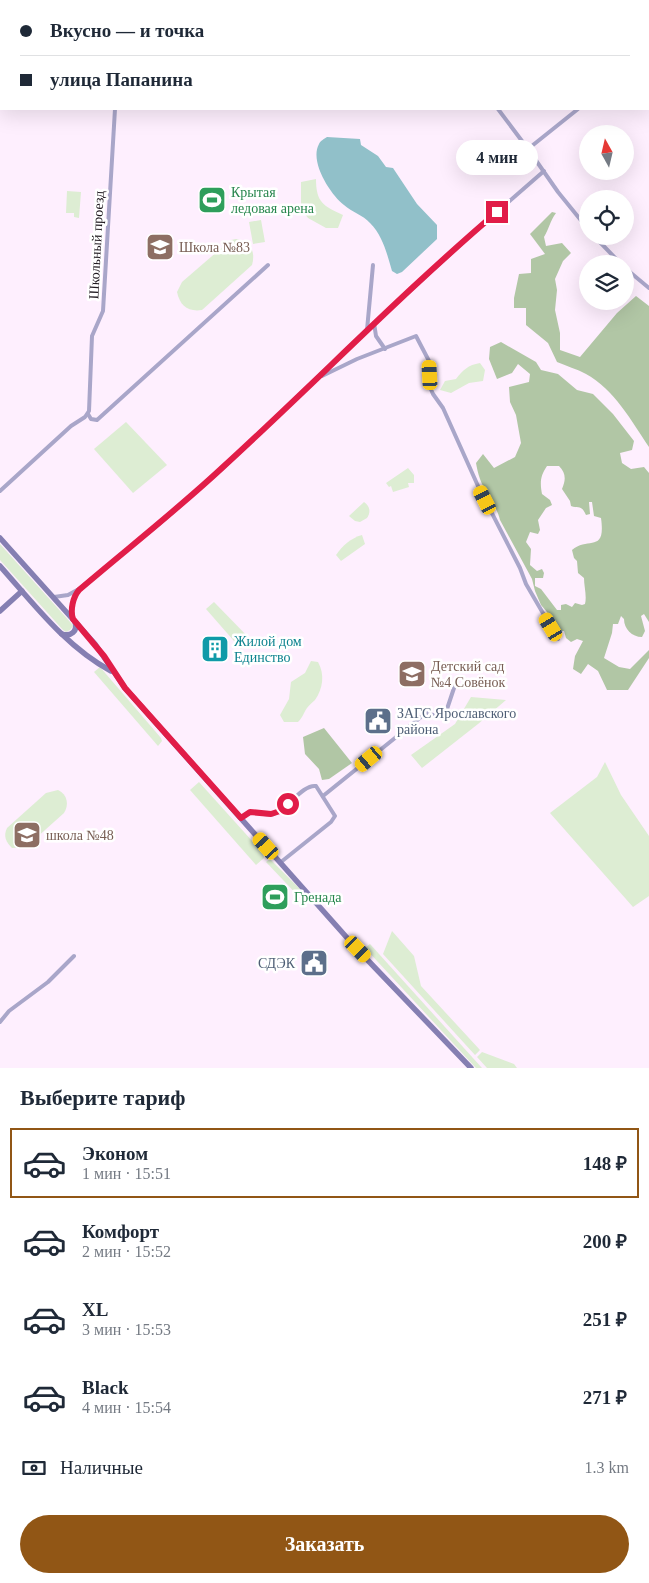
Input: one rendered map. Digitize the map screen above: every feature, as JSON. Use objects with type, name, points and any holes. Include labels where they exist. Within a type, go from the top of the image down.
[{"type":"street","name":"Школьный проезд","points":[[88,414],[92,336],[103,311],[115,110]]},
{"type":"street","points":[[499,110],[579,217]]},
{"type":"street","points":[[528,149],[577,110]]},
{"type":"street","points":[[61,633],[66,635],[73,633],[76,626],[72,610],[75,595],[79,590],[222,469],[374,323],[544,171]]},
{"type":"street","points":[[603,245],[612,255]]},
{"type":"street","points":[[0,490],[31,461],[88,414],[91,419],[97,420],[268,264]]},
{"type":"street","points":[[367,330],[372,265]]},
{"type":"street","points":[[634,276],[649,288]]},
{"type":"street","points":[[374,323],[376,336],[385,349]]},
{"type":"street","points":[[318,378],[357,359],[416,336],[429,361],[432,394],[443,408],[478,486],[520,568],[526,584],[558,638]]},
{"type":"street","points":[[0,538],[100,650],[125,688],[358,949],[471,1068]]},
{"type":"street","points":[[0,566],[61,633],[95,661],[113,672]]},
{"type":"street","points":[[54,598],[79,590]]},
{"type":"street","points":[[0,611],[22,591]]},
{"type":"street","points":[[323,796],[426,713],[444,718],[457,680]]},
{"type":"street","points":[[241,818],[250,812],[266,815],[276,813],[311,785],[316,786],[335,816],[331,822],[281,862]]},
{"type":"street","points":[[0,1022],[9,1011],[48,982],[74,956]]},
{"type":"green space","points":[[316,179],[317,193],[322,202],[330,209],[343,215],[338,228],[326,228],[308,218],[301,209],[301,182]]},
{"type":"green space","points":[[67,191],[81,192],[79,218],[74,217],[74,213],[66,213]]},
{"type":"green space","points":[[552,212],[556,213],[544,237],[546,246],[562,243],[571,253],[563,261],[555,279],[557,290],[555,310],[560,333],[560,350],[580,357],[620,310],[634,310],[634,298],[636,296],[649,306],[649,447],[614,397],[596,380],[557,362],[548,343],[526,325],[526,308],[514,308],[519,274],[531,273],[531,259],[545,254],[530,234]]},
{"type":"green space","points":[[261,220],[265,242],[253,244],[249,222]]},
{"type":"green space","points":[[236,239],[245,242],[251,248],[253,255],[252,265],[202,310],[193,310],[185,307],[180,301],[177,292],[182,282],[231,240]]},
{"type":"green space","points":[[501,342],[536,362],[541,370],[558,374],[577,390],[593,394],[613,414],[634,441],[632,450],[620,453],[622,463],[631,469],[644,467],[649,473],[649,622],[644,614],[641,616],[645,631],[642,637],[638,637],[629,632],[621,616],[618,624],[613,624],[604,658],[619,667],[630,669],[649,650],[649,658],[628,690],[607,690],[598,671],[588,664],[581,674],[573,669],[575,656],[583,641],[577,639],[571,642],[566,638],[564,631],[558,631],[551,627],[547,612],[541,605],[532,579],[480,479],[476,463],[483,454],[494,468],[515,457],[521,443],[516,415],[510,402],[509,387],[529,382],[530,374],[518,364],[512,373],[497,379],[489,359],[490,347]],"holes":[[[547,466],[559,466],[565,477],[562,489],[571,506],[581,508],[586,515],[590,514],[589,502],[592,502],[594,516],[601,518],[602,529],[598,540],[578,546],[572,550],[577,561],[578,573],[584,578],[585,604],[575,603],[572,607],[566,604],[561,605],[561,610],[557,610],[541,589],[535,586],[535,578],[543,578],[544,573],[542,569],[537,571],[530,565],[531,549],[526,542],[530,532],[538,534],[540,530],[538,520],[546,508],[552,505],[550,500],[542,494],[541,483],[543,473]]]},
{"type":"green space","points":[[480,363],[485,370],[483,381],[469,383],[451,393],[440,390],[445,381],[456,379],[466,368]]},
{"type":"green space","points":[[126,422],[167,465],[133,493],[94,449]]},
{"type":"green space","points":[[408,468],[414,475],[414,483],[408,483],[409,487],[393,492],[391,486],[389,487],[386,483]]},
{"type":"green space","points":[[364,502],[369,507],[368,516],[360,522],[355,521],[349,516]]},
{"type":"green space","points":[[362,535],[365,544],[341,561],[336,555],[338,552],[351,540]]},
{"type":"green space","points":[[0,544],[71,623],[73,626],[70,630],[66,632],[63,630],[0,560]]},
{"type":"green space","points":[[214,602],[251,640],[241,649],[206,609]]},
{"type":"green space","points":[[311,661],[318,662],[322,671],[320,691],[298,722],[284,722],[280,715],[289,699],[291,682],[305,673]]},
{"type":"green space","points":[[100,667],[161,738],[162,741],[158,746],[94,672]]},
{"type":"green space","points":[[471,697],[506,700],[422,768],[411,755],[455,724]]},
{"type":"green space","points":[[324,728],[352,763],[329,779],[322,780],[319,769],[305,754],[303,737]]},
{"type":"green space","points":[[605,762],[621,795],[649,836],[649,896],[633,907],[550,813],[597,777]]},
{"type":"green space","points":[[199,782],[263,853],[264,858],[256,865],[190,790]]},
{"type":"green space","points":[[58,790],[67,800],[67,807],[64,813],[26,847],[12,848],[6,839],[7,828],[46,793]]},
{"type":"green space","points":[[270,859],[305,894],[305,898],[302,900],[266,862]]},
{"type":"green space","points":[[392,931],[414,956],[421,986],[480,1050],[475,1055],[383,954]]},
{"type":"green space","points":[[370,944],[482,1068],[476,1068],[365,948]]},
{"type":"green space","points":[[482,1052],[514,1064],[517,1068],[487,1068],[477,1057]]},
{"type":"water","points":[[327,137],[360,139],[361,145],[378,156],[386,167],[393,168],[417,204],[437,225],[437,239],[402,272],[397,274],[392,271],[384,246],[374,228],[367,220],[339,200],[323,178],[317,160],[317,151],[322,140]]},
{"type":"place","name":"Крытая ледовая арена","points":[[212,200]]},
{"type":"place","name":"Школа №83","points":[[160,247]]},
{"type":"place","name":"Жилой дом Единство","points":[[215,649]]},
{"type":"place","name":"Детский сад №4 Совёнок","points":[[412,674]]},
{"type":"place","name":"ЗАГС Ярославского района","points":[[378,721]]},
{"type":"place","name":"школа №48","points":[[27,835]]},
{"type":"place","name":"Гренада","points":[[275,897]]},
{"type":"place","name":"СДЭК","points":[[314,963]]},
{"type":"route","points":[[288,804],[276,813],[266,815],[250,812],[241,818],[125,688],[95,644],[73,619],[71,611],[74,597],[79,590],[222,469],[367,330],[497,212]]}]
